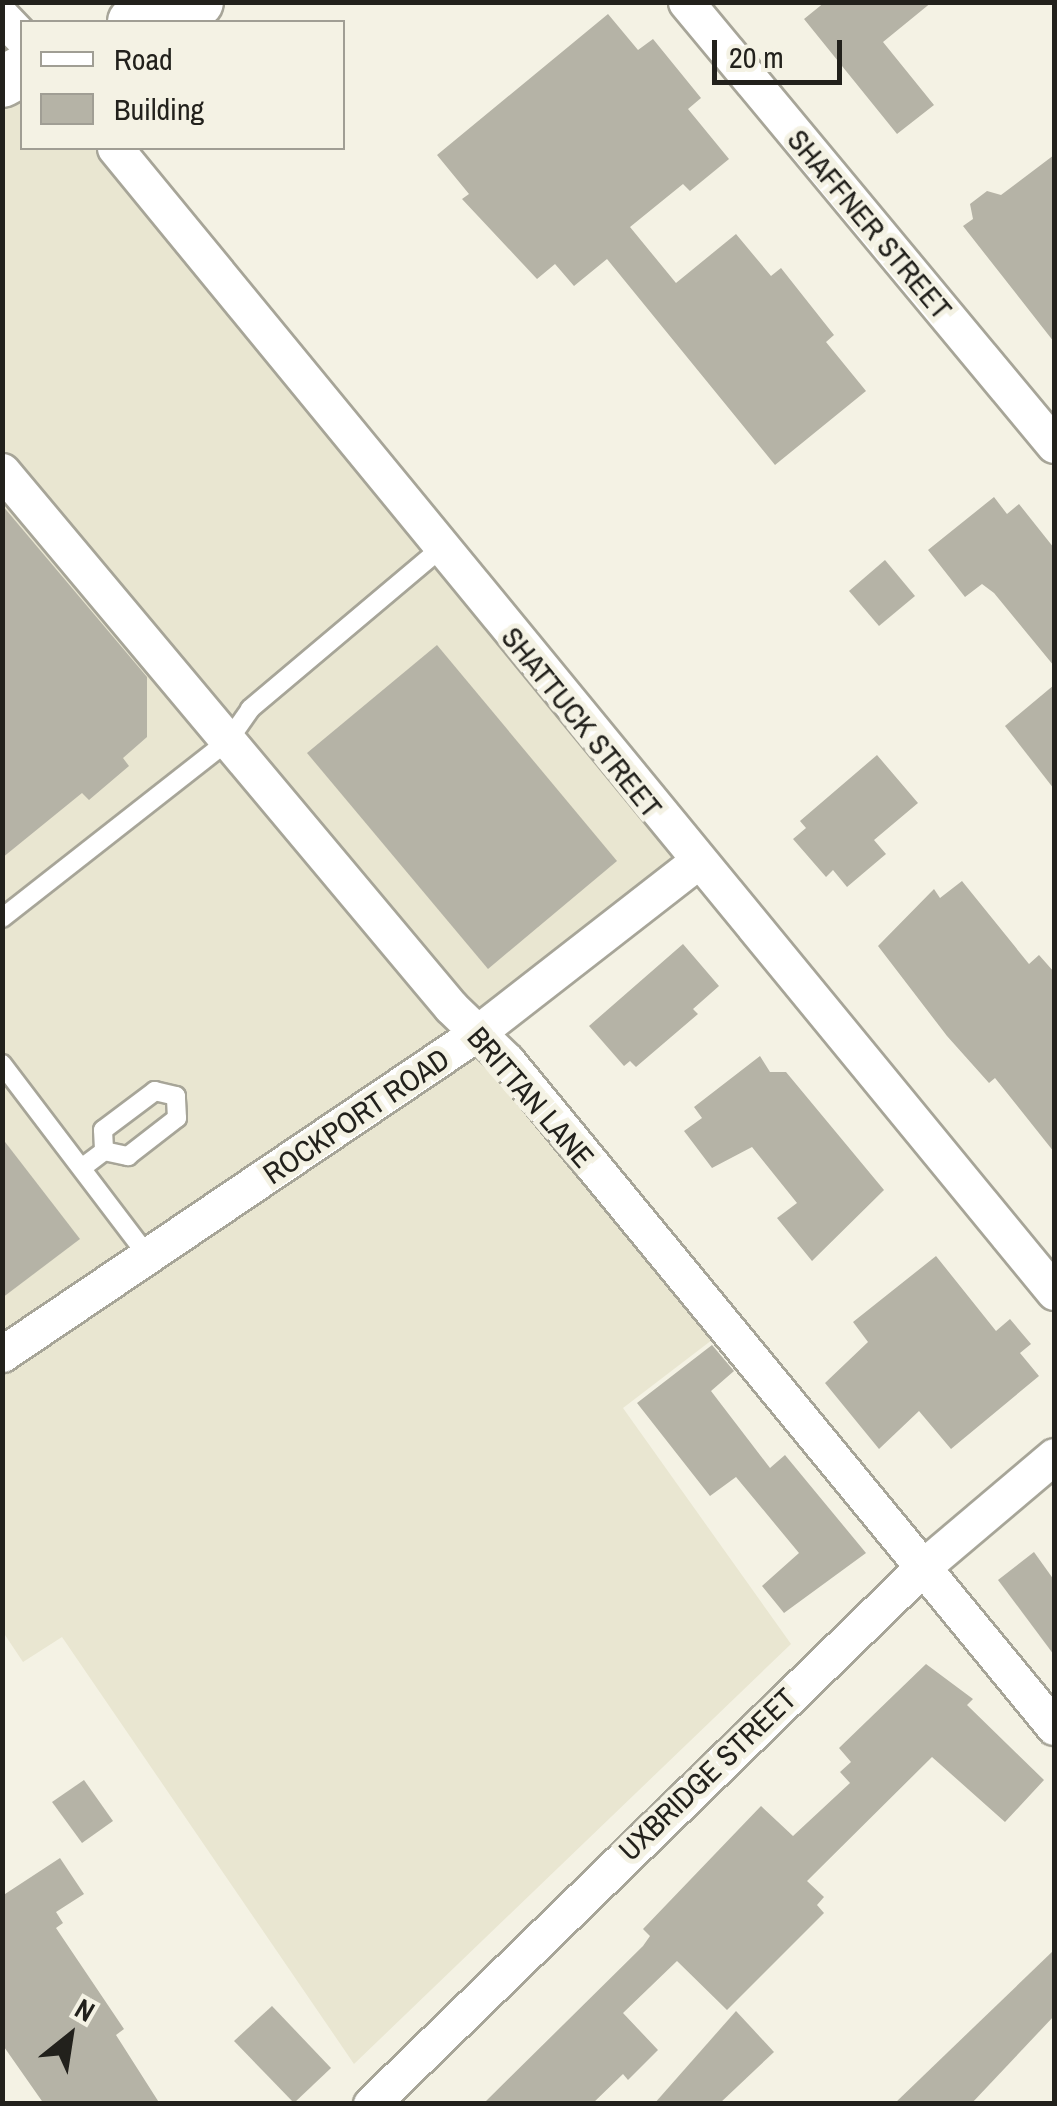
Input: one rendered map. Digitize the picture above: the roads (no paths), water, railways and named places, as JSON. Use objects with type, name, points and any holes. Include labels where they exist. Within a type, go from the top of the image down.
[{"type":"main road","points":[[140,20],[198,2]]},
{"type":"street","name":"SHAFFNER STREET","points":[[686,2],[1054,445]]},
{"type":"street","points":[[2,17],[20,36]]},
{"type":"street","name":"SHATTUCK STREET","points":[[117,150],[440,550],[1054,1292]]},
{"type":"street","name":"BRITTAN LANE","points":[[2,471],[476,1033],[507,1061],[1054,1726]]},
{"type":"street","name":"ROCKPORT ROAD","points":[[2,1354],[476,1033],[697,862]]},
{"type":"street","name":"UXBRIDGE STREET","points":[[371,2104],[924,1566],[1054,1456]]},
{"type":"lane","points":[[2,918],[228,741],[250,708],[440,550]]},
{"type":"lane","points":[[2,1064],[147,1255]]},
{"type":"lane","points":[[83,1167],[104,1151]]}]
